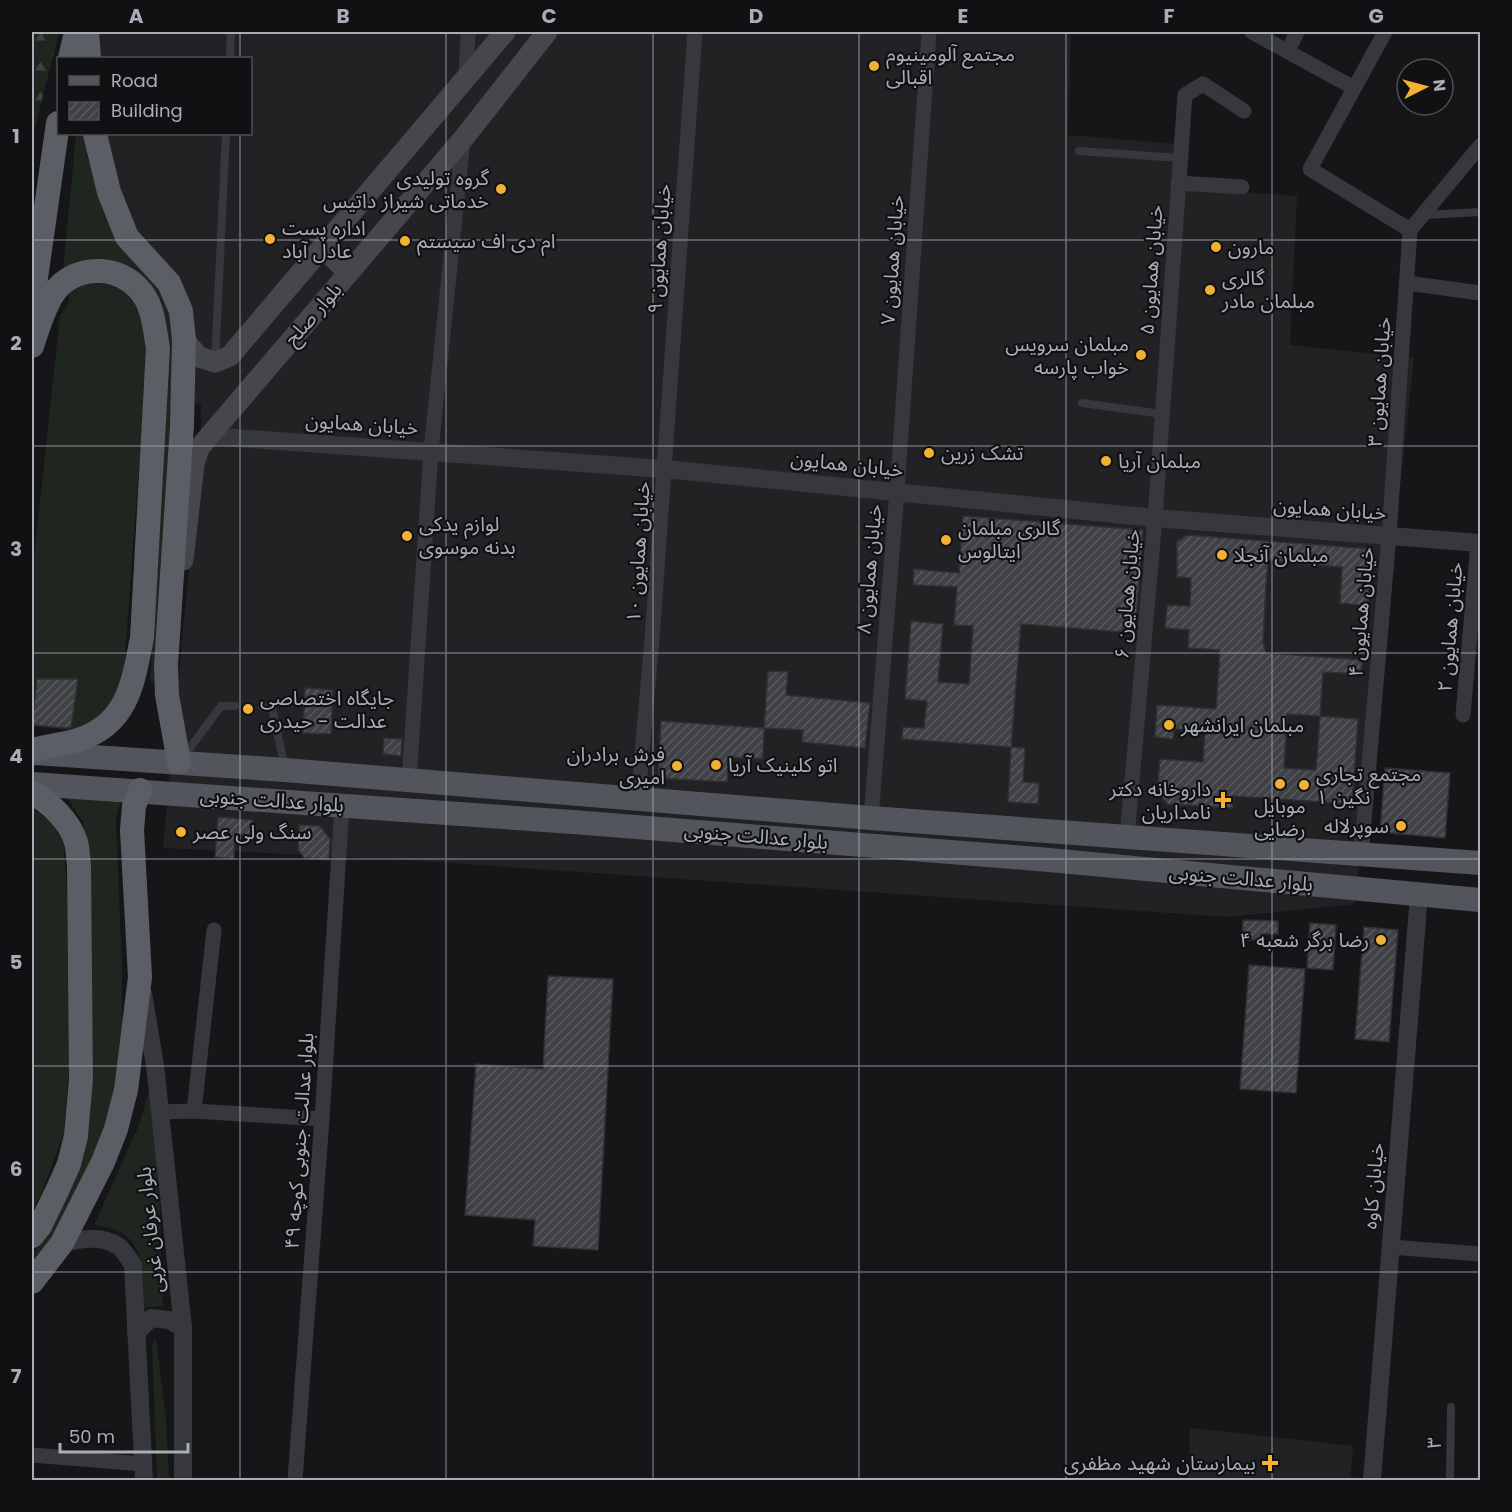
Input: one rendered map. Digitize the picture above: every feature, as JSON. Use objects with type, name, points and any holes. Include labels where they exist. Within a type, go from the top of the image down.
[{"type":"highway","points":[[70,57],[76,32]]},
{"type":"highway","points":[[87,32],[89,57]]},
{"type":"highway","points":[[32,339],[34,292],[57,130]]},
{"type":"highway","points":[[95,135],[109,192],[127,237],[169,283],[181,312],[184,340],[182,425],[166,695],[179,762]]},
{"type":"highway","points":[[32,346],[53,293],[74,275],[90,270],[124,276],[136,285],[150,306],[158,348],[142,638],[123,707],[107,725],[82,739],[32,751]]},
{"type":"highway","points":[[32,1282],[62,1243],[103,1162],[116,1129],[126,1090],[141,977],[132,830],[134,806],[140,790]]},
{"type":"highway","points":[[32,793],[54,810],[68,825],[76,841],[79,866],[81,1043],[76,1136],[53,1200],[40,1226],[32,1236]]},
{"type":"main road","name":"بلوار صلح","points":[[215,362],[230,356],[505,32]]},
{"type":"main road","name":"بلوار صلح","points":[[168,636],[181,582],[194,464],[199,448],[463,139],[547,32]]},
{"type":"main road","points":[[323,247],[348,273]]},
{"type":"main road","points":[[184,340],[199,357],[215,362]]},
{"type":"main road","name":"بلوار عدالت جنوبی","points":[[32,751],[1126,838],[1480,863]]},
{"type":"main road","name":"بلوار عدالت جنوبی","points":[[32,784],[342,805],[1038,859],[1480,900]]},
{"type":"main road","points":[[1038,859],[1040,831]]},
{"type":"street","points":[[466,78],[468,32]]},
{"type":"street","name":"خیابان همایون ۹","points":[[665,469],[695,32]]},
{"type":"street","name":"خیابان همایون ۷","points":[[897,491],[929,32]]},
{"type":"street","points":[[1252,32],[1354,88]]},
{"type":"street","points":[[1288,51],[1297,32]]},
{"type":"street","points":[[1385,32],[1310,170],[1410,230],[1480,146]]},
{"type":"street","name":"خیابان همایون ۵","points":[[1155,518],[1185,95],[1203,84],[1244,111]]},
{"type":"street","points":[[409,781],[431,451],[463,139]]},
{"type":"street","points":[[1178,183],[1242,187]]},
{"type":"street","name":"خیابان همایون ۳","points":[[1389,536],[1410,230]]},
{"type":"street","points":[[1407,283],[1480,293]]},
{"type":"street","name":"خیابان همایون","points":[[208,436],[665,469],[1155,518],[1479,543]]},
{"type":"street","name":"خیابان همایون ۱۰","points":[[638,799],[665,469]]},
{"type":"street","name":"خیابان همایون ۸","points":[[871,818],[897,491]]},
{"type":"street","name":"خیابان همایون ۶","points":[[1126,838],[1155,518]]},
{"type":"street","name":"خیابان همایون ۴","points":[[1360,855],[1389,536]]},
{"type":"street","name":"خیابان همایون ۲","points":[[1463,715],[1479,543]]},
{"type":"street","name":"بلوار عدالت جنوبی کوچه ۴۹","points":[[295,1480],[322,1119],[342,805]]},
{"type":"street","name":"خیابان کاوه","points":[[1372,1480],[1419,895]]},
{"type":"street","points":[[194,1111],[214,930]]},
{"type":"street","name":"بلوار عرفان غربی","points":[[141,977],[160,1112],[183,1328],[183,1480]]},
{"type":"street","points":[[160,1112],[194,1111],[322,1119]]},
{"type":"street","name":"بلوار عرفان غربی","points":[[62,1243],[86,1238],[103,1240],[119,1247],[133,1265],[144,1472]]},
{"type":"street","points":[[1391,1246],[1480,1254]]},
{"type":"street","points":[[136,1333],[151,1318],[169,1320],[183,1328]]},
{"type":"street","points":[[32,1455],[144,1472]]},
{"type":"lane","points":[[230,57],[231,32]]},
{"type":"lane","points":[[215,362],[226,135]]},
{"type":"lane","points":[[1079,151],[1180,158]]},
{"type":"lane","points":[[1423,215],[1480,212]]},
{"type":"lane","points":[[1082,403],[1162,414]]},
{"type":"lane","points":[[179,762],[220,706],[235,706]]},
{"type":"lane","points":[[262,707],[273,708],[285,770]]},
{"type":"lane","name":"۳","points":[[1450,1480],[1451,1407]]},
{"type":"shaded area","points":[[82,32],[1071,32],[1068,135],[1190,145],[1186,188],[1297,196],[1290,345],[1414,358],[1355,904],[1227,917],[409,860],[163,848],[201,434],[201,405],[163,396],[66,362],[76,135],[252,135],[252,57],[80,57]]},
{"type":"shaded area","name":"بیمارستان شهید مظفری","points":[[1190,1428],[1353,1446],[1350,1480],[1188,1480]]},
{"type":"green space","points":[[32,32],[59,32],[32,139]]},
{"type":"green space","points":[[76,135],[80,135],[93,178],[114,230],[166,290],[176,317],[155,684],[150,682],[171,333],[163,294],[130,268],[63,271]]},
{"type":"green space","points":[[96,287],[115,288],[125,292],[133,299],[142,317],[147,358],[123,683],[112,705],[101,718],[79,729],[68,730],[32,725],[32,577],[60,315],[74,296]]},
{"type":"green space","points":[[67,798],[121,800],[116,818],[122,969],[122,1034],[116,1089],[100,1144],[58,1229],[32,1263],[32,1255],[63,1207],[79,1169],[89,1127],[93,1077],[90,861],[83,822]]},
{"type":"green space","points":[[32,808],[51,822],[64,844],[67,896],[69,1067],[64,1133],[32,1212]]},
{"type":"green space","points":[[149,1092],[156,1097],[163,1306],[143,1308],[143,1275],[139,1254],[134,1245],[118,1231],[94,1225],[139,1125]]},
{"type":"green space","points":[[156,1339],[166,1419],[169,1480],[157,1480],[152,1344]]},
{"type":"building","points":[[963,516],[1143,530],[1135,633],[1021,624],[1011,747],[902,739],[903,727],[924,728],[927,701],[905,699],[911,621],[943,624],[938,682],[969,684],[973,626],[954,625],[957,587],[913,585],[914,569],[959,573]]},
{"type":"building","points":[[1187,535],[1371,549],[1368,606],[1340,603],[1342,567],[1268,561],[1266,584],[1263,642],[1266,653],[1362,660],[1361,674],[1323,672],[1320,716],[1358,719],[1352,804],[1233,796],[1233,808],[1167,804],[1157,791],[1160,759],[1203,762],[1205,731],[1174,729],[1173,739],[1155,737],[1157,705],[1216,709],[1220,650],[1188,648],[1189,630],[1165,628],[1167,605],[1190,606],[1191,578],[1177,577],[1177,542]],"holes":[[[1287,714],[1320,716],[1316,770],[1284,768]]]},
{"type":"building","points":[[768,671],[788,672],[786,695],[870,703],[865,748],[802,742],[803,730],[764,728]]},
{"type":"building","points":[[37,679],[78,679],[71,727],[32,725]]},
{"type":"building","points":[[305,688],[333,690],[331,734],[303,733]]},
{"type":"building","points":[[661,721],[764,728],[763,759],[729,757],[727,782],[658,778]]},
{"type":"building","points":[[384,738],[402,739],[401,756],[383,754]]},
{"type":"building","points":[[1011,747],[1025,748],[1023,782],[1039,783],[1038,804],[1008,802]]},
{"type":"building","points":[[1385,768],[1450,773],[1445,838],[1380,832]]},
{"type":"building","points":[[218,817],[253,820],[252,835],[235,834],[234,859],[215,857]]},
{"type":"building","points":[[299,825],[320,826],[330,839],[329,860],[304,858],[298,849]]},
{"type":"building","points":[[1243,920],[1278,921],[1278,934],[1262,934],[1262,940],[1242,940]]},
{"type":"building","points":[[1310,923],[1336,925],[1333,970],[1307,968]]},
{"type":"building","points":[[1364,927],[1398,930],[1389,1042],[1355,1039]]},
{"type":"building","points":[[1249,965],[1305,969],[1296,1093],[1240,1089]]},
{"type":"building","points":[[548,976],[613,979],[598,1250],[533,1246],[535,1220],[465,1215],[476,1064],[543,1069]]},
{"type":"place","name":"مجتمع آلومینیوم اقبالی","points":[[874,66]]},
{"type":"place","name":"گروه تولیدی خدماتی شیراز داتیس","points":[[501,189]]},
{"type":"place","name":"اداره پست عادل آباد","points":[[270,239]]},
{"type":"place","name":"ام دی اف سیستم","points":[[405,241]]},
{"type":"place","name":"مارون","points":[[1216,247]]},
{"type":"place","name":"گالری مبلمان مادر","points":[[1210,290]]},
{"type":"place","name":"مبلمان سرویس خواب پارسه","points":[[1141,355]]},
{"type":"place","name":"تشک زرین","points":[[929,453]]},
{"type":"place","name":"مبلمان آریا","points":[[1106,461]]},
{"type":"place","name":"لوازم یدکی بدنه موسوی","points":[[407,536]]},
{"type":"place","name":"گالری مبلمان ایتالوس","points":[[946,540]]},
{"type":"place","name":"مبلمان آنجلا","points":[[1222,555]]},
{"type":"place","name":"جایگاه اختصاصی عدالت - حیدری","points":[[248,709]]},
{"type":"place","name":"مبلمان ایرانشهر","points":[[1169,725]]},
{"type":"place","name":"اتو کلینیک آریا","points":[[716,765]]},
{"type":"place","name":"فرش برادران امیری","points":[[677,766]]},
{"type":"place","name":"موبایل رضایی","points":[[1280,784]]},
{"type":"place","name":"مجتمع تجاری نگین ۱","points":[[1304,785]]},
{"type":"place","name":"داروخانه دکتر نامداریان","points":[[1223,800]]},
{"type":"place","name":"سوپرلاله","points":[[1401,826]]},
{"type":"place","name":"سنگ ولی عصر","points":[[181,832]]},
{"type":"place","name":"رضا برگر شعبه ۴","points":[[1381,940]]},
{"type":"place","name":"بیمارستان شهید مظفری","points":[[1270,1463]]}]
